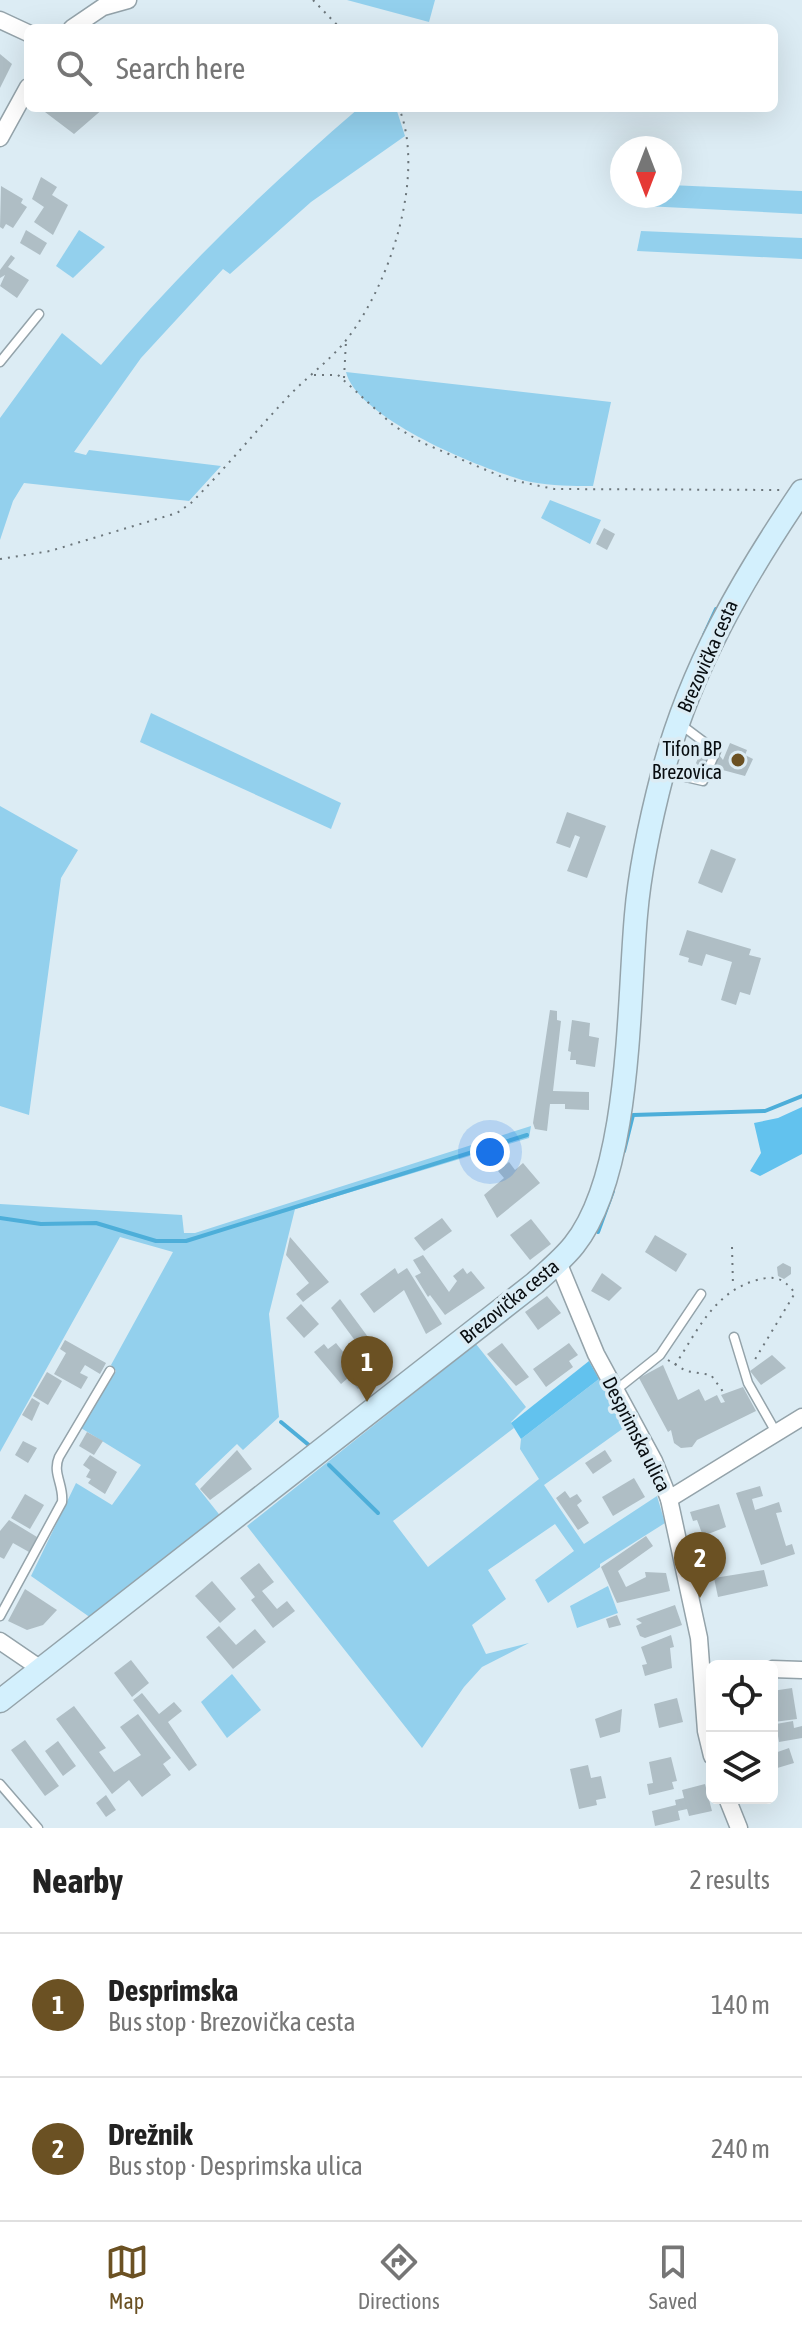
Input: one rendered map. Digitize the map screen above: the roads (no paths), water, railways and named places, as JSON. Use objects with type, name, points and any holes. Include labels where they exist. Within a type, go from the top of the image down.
[{"type":"main road","name":"Brezovička cesta","points":[[0,1701],[558,1262],[574,1246],[589,1221],[617,1128],[636,910],[663,771],[678,722],[723,615],[800,494]]},
{"type":"street","points":[[78,24],[103,7],[128,0]]},
{"type":"street","points":[[0,20],[24,31]]},
{"type":"street","points":[[0,138],[24,94]]},
{"type":"street","name":"Desprimska ulica","points":[[558,1262],[579,1318],[654,1461],[669,1499],[706,1661]]},
{"type":"street","points":[[669,1499],[802,1417]]},
{"type":"street","points":[[0,1641],[41,1669]]},
{"type":"street","points":[[778,1669],[802,1670]]},
{"type":"street","points":[[729,1804],[739,1828]]},
{"type":"lane","points":[[0,362],[39,314]]},
{"type":"lane","points":[[663,771],[703,781],[716,751],[678,722]]},
{"type":"lane","points":[[616,1390],[660,1355],[701,1294]]},
{"type":"lane","points":[[734,1337],[748,1383],[777,1434]]},
{"type":"lane","points":[[0,1616],[62,1502],[62,1486],[56,1471],[59,1457],[110,1371]]},
{"type":"lane","points":[[0,1784],[38,1828]]},
{"type":"waterway","points":[[704,635],[716,609]]},
{"type":"waterway","points":[[624,1151],[633,1115],[765,1111],[802,1096]]},
{"type":"waterway","points":[[0,1218],[41,1224],[96,1223],[156,1241],[186,1241],[527,1135]]},
{"type":"waterway","points":[[598,1232],[613,1191]]},
{"type":"waterway","points":[[281,1422],[310,1446]]},
{"type":"waterway","points":[[329,1465],[378,1513]]},
{"type":"place","name":"Tifon BP Brezovica","points":[[738,760]]},
{"type":"place","name":"Desprimska","points":[[367,1402]]},
{"type":"place","name":"Drežnik","points":[[700,1598]]}]
